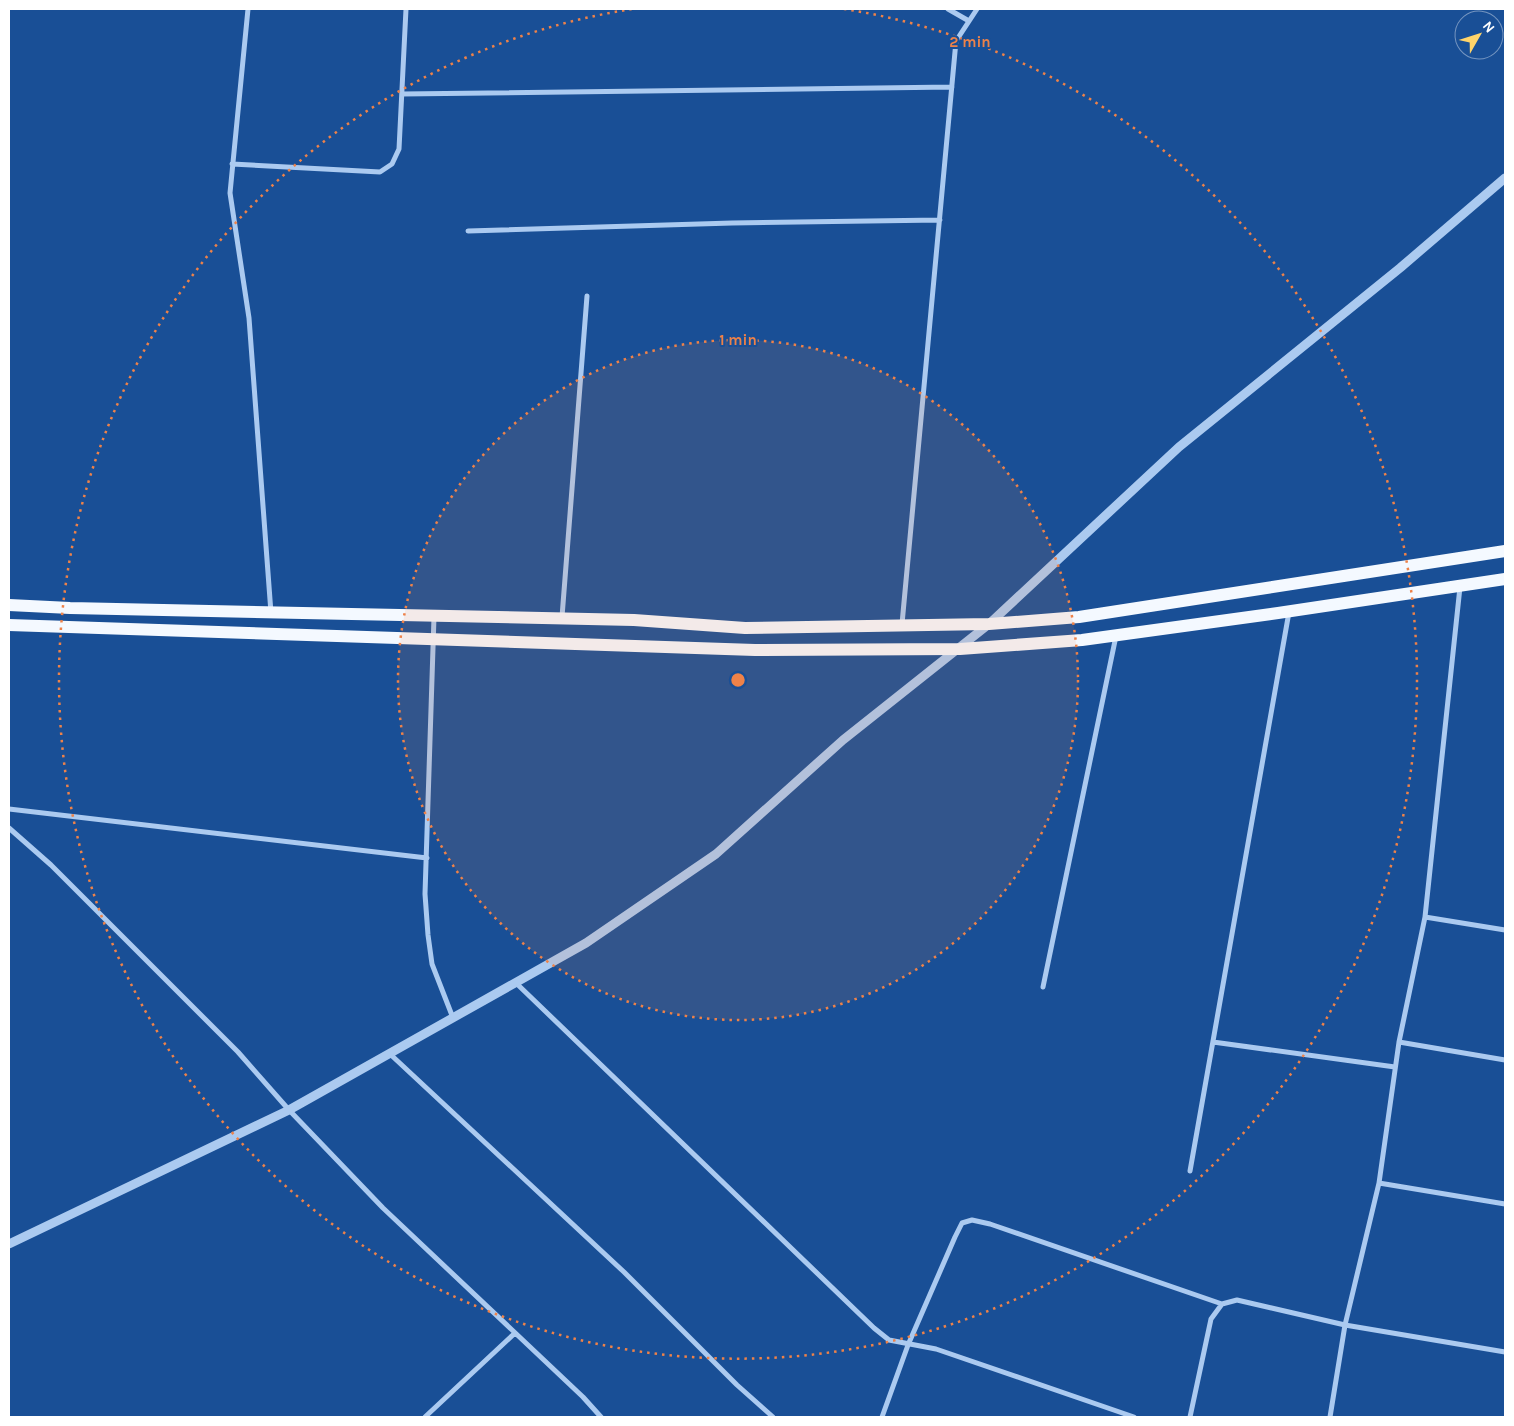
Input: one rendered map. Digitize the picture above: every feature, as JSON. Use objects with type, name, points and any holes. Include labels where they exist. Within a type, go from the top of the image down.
[{"type":"main road","points":[[9,605],[271,613],[634,620],[745,628],[989,624],[1079,616],[1505,551]]},
{"type":"main road","points":[[9,625],[755,650],[960,649],[1116,636],[1505,579]]},
{"type":"main road","points":[[76,628],[78,608]]},
{"type":"street","points":[[248,9],[230,193],[249,318],[271,613]]},
{"type":"street","points":[[232,164],[380,172],[392,164],[399,149],[406,9]]},
{"type":"street","points":[[948,9],[969,21]]},
{"type":"street","points":[[902,625],[956,41],[977,9]]},
{"type":"street","points":[[402,94],[952,87]]},
{"type":"street","points":[[9,1244],[289,1110],[586,943],[716,854],[843,740],[960,649],[989,624],[1179,447],[1400,268],[1505,178]]},
{"type":"street","points":[[468,231],[732,223],[940,220]]},
{"type":"street","points":[[562,619],[587,296]]},
{"type":"street","points":[[1330,1417],[1345,1325],[1379,1183],[1399,1042],[1425,917],[1460,586]]},
{"type":"street","points":[[1190,1171],[1289,612]]},
{"type":"street","points":[[434,616],[426,858],[427,926],[432,964],[453,1018]]},
{"type":"street","points":[[1043,987],[1116,636]]},
{"type":"street","points":[[9,809],[426,858]]},
{"type":"street","points":[[9,828],[51,865],[238,1052],[289,1110],[384,1208],[602,1417]]},
{"type":"street","points":[[1425,917],[1505,930]]},
{"type":"street","points":[[516,982],[874,1328],[889,1340],[936,1349],[1134,1417]]},
{"type":"street","points":[[1213,1042],[1395,1067]]},
{"type":"street","points":[[1399,1042],[1505,1060]]},
{"type":"street","points":[[390,1054],[624,1272],[737,1385],[773,1417]]},
{"type":"street","points":[[1379,1183],[1505,1204]]},
{"type":"street","points":[[882,1417],[908,1345],[954,1238],[962,1223],[972,1220],[999,1227],[1222,1304],[1237,1300],[1345,1325],[1505,1352]]},
{"type":"street","points":[[1190,1417],[1211,1319],[1222,1304]]},
{"type":"street","points":[[425,1417],[515,1333]]}]
